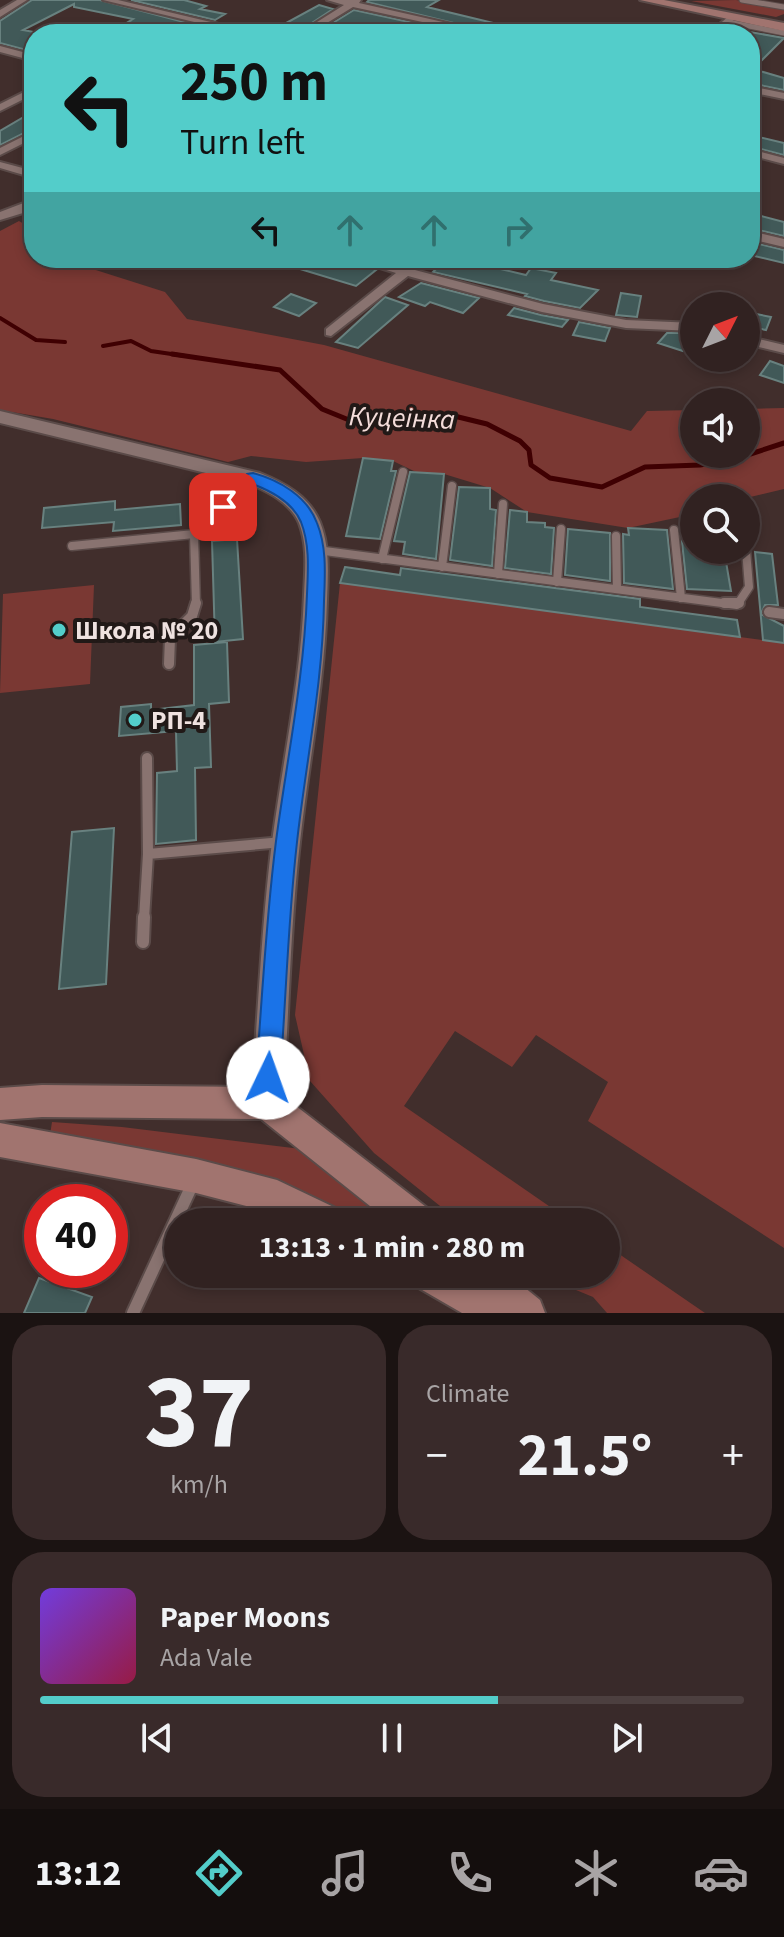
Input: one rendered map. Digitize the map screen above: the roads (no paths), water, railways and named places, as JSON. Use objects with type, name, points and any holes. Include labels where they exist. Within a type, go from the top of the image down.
[{"type":"main road","points":[[646,0],[731,19],[781,26]]},
{"type":"main road","points":[[0,1104],[42,1101],[267,1103],[400,1208]]},
{"type":"main road","points":[[0,1140],[196,1176],[277,1197],[299,1208]]},
{"type":"main road","points":[[454,1288],[497,1313]]},
{"type":"main road","points":[[497,1288],[527,1313]]},
{"type":"street","points":[[0,14],[23,0]]},
{"type":"street","points":[[107,0],[212,24]]},
{"type":"street","points":[[331,0],[356,2],[449,24]]},
{"type":"street","points":[[320,24],[356,2]]},
{"type":"street","points":[[0,4],[12,6]]},
{"type":"street","points":[[725,24],[731,19]]},
{"type":"street","points":[[0,49],[24,55]]},
{"type":"street","points":[[760,91],[784,96]]},
{"type":"street","points":[[1,107],[24,95]]},
{"type":"street","points":[[0,152],[24,139]]},
{"type":"street","points":[[760,155],[784,161]]},
{"type":"street","points":[[0,165],[24,172]]},
{"type":"street","points":[[0,216],[24,208]]},
{"type":"street","points":[[760,237],[784,243]]},
{"type":"street","points":[[391,268],[556,310],[626,324],[680,326]]},
{"type":"street","points":[[331,332],[411,268]]},
{"type":"street","points":[[760,343],[784,349]]},
{"type":"street","points":[[0,417],[253,478],[273,486],[296,502],[309,521],[317,550],[315,619],[306,717],[286,842],[267,1103]]},
{"type":"lane","points":[[742,0],[784,7]]},
{"type":"lane","points":[[382,559],[403,472]]},
{"type":"lane","points":[[72,546],[194,534],[253,478]]},
{"type":"lane","points":[[442,567],[452,486]]},
{"type":"lane","points":[[498,574],[503,504]]},
{"type":"lane","points":[[557,582],[561,529]]},
{"type":"lane","points":[[674,530],[681,598]]},
{"type":"lane","points":[[169,664],[170,638],[192,616],[196,605],[194,534]]},
{"type":"lane","points":[[616,536],[617,589]]},
{"type":"lane","points":[[317,550],[737,605],[745,599],[751,579],[748,564]]},
{"type":"lane","points":[[769,612],[784,614]]},
{"type":"lane","points":[[143,942],[148,854],[147,758]]},
{"type":"lane","points":[[148,854],[286,842]]},
{"type":"lane","points":[[133,1313],[196,1176]]},
{"type":"waterway","name":"Куцеінка","points":[[0,318],[36,340],[65,342]]},
{"type":"waterway","name":"Куцеінка","points":[[103,346],[131,341],[151,351],[185,356]]},
{"type":"waterway","name":"Куцеінка","points":[[172,354],[280,370],[322,409],[349,420],[450,415],[487,424],[520,441],[529,450],[531,465],[550,478],[602,487],[645,467],[700,465],[735,459],[784,443]]},
{"type":"place","name":"Школа № 20","points":[[59,630]]},
{"type":"place","name":"РП-4","points":[[135,720]]}]
